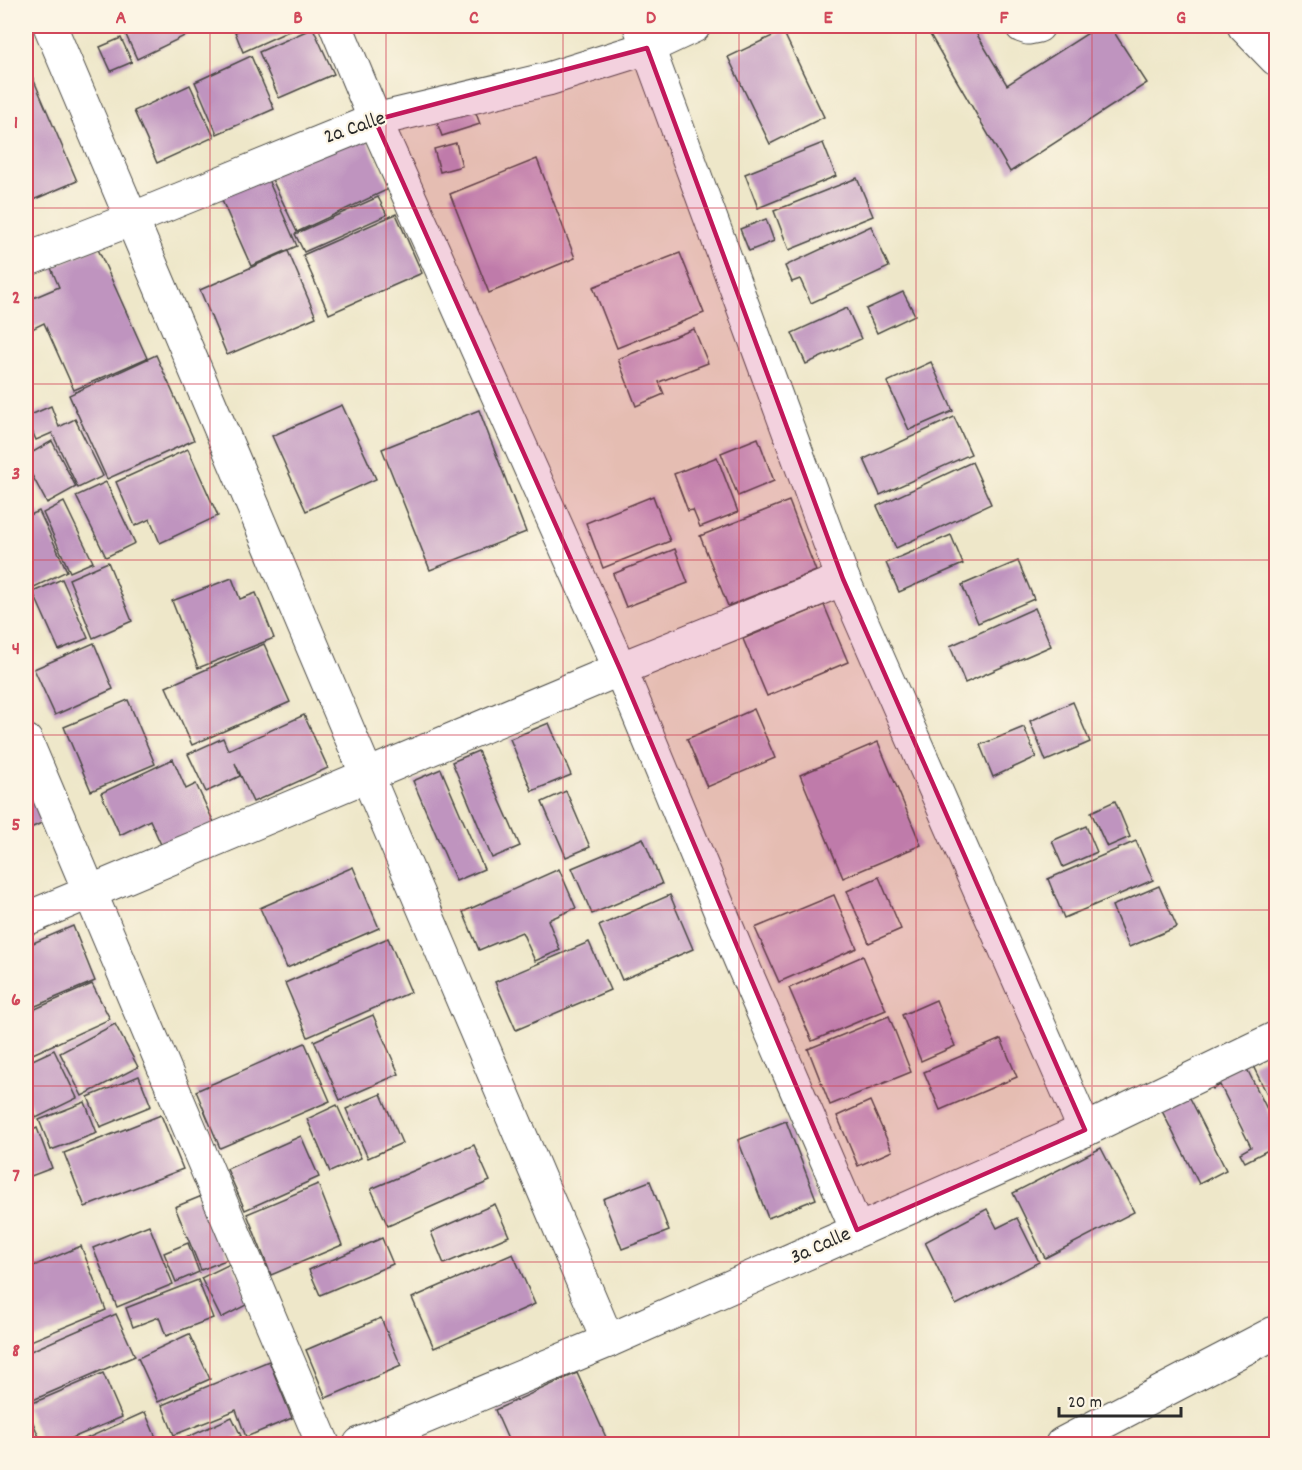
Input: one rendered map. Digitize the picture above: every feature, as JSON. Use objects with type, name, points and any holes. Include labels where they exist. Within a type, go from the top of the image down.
[{"type":"main road","points":[[50,26],[608,1341]]},
{"type":"main road","points":[[336,26],[375,120],[620,669],[740,959],[857,1230]]},
{"type":"main road","name":"2a Calle","points":[[26,260],[375,120],[548,79],[644,37],[694,26]]},
{"type":"main road","points":[[1022,26],[1028,28],[1038,26]]},
{"type":"main road","points":[[1245,26],[1276,59]]},
{"type":"main road","points":[[644,37],[843,579],[1085,1130]]},
{"type":"main road","points":[[26,919],[620,669],[843,579]]},
{"type":"main road","points":[[26,741],[323,1444]]},
{"type":"main road","name":"3a Calle","points":[[360,1444],[608,1341],[1085,1130],[1276,1038]]},
{"type":"main road","points":[[1062,1444],[1113,1433],[1276,1332]]},
{"type":"highlighted area","points":[[647,48],[843,579],[1085,1130],[857,1230],[620,669],[375,120]]},
{"type":"building","points":[[145,26],[195,26],[197,30],[137,59],[126,35]]},
{"type":"building","points":[[249,26],[300,26],[243,52],[235,32]]},
{"type":"building","points":[[925,26],[972,26],[1007,85],[1099,26],[1110,26],[1147,83],[1010,172]]},
{"type":"building","points":[[313,28],[334,74],[279,98],[259,52]]},
{"type":"building","points":[[783,31],[824,117],[770,144],[728,57]]},
{"type":"building","points":[[121,38],[132,62],[111,71],[100,47]]},
{"type":"building","points":[[251,56],[274,109],[217,134],[195,82]]},
{"type":"building","points":[[26,62],[77,181],[26,203]]},
{"type":"building","points":[[190,85],[214,137],[157,163],[134,111]]},
{"type":"building","points":[[473,105],[480,124],[442,136],[435,117]]},
{"type":"building","points":[[363,132],[389,189],[297,232],[270,175]]},
{"type":"building","points":[[456,143],[462,166],[440,172],[434,149]]},
{"type":"building","points":[[823,143],[836,176],[758,208],[745,174]]},
{"type":"building","points":[[537,159],[575,258],[489,293],[450,194]]},
{"type":"building","points":[[266,175],[297,246],[251,266],[220,196]]},
{"type":"building","points":[[857,178],[873,216],[789,250],[774,211]]},
{"type":"building","points":[[378,197],[387,215],[304,252],[295,234]]},
{"type":"building","points":[[396,214],[422,273],[329,314],[303,255]]},
{"type":"building","points":[[766,219],[774,241],[749,251],[740,229]]},
{"type":"building","points":[[871,226],[889,267],[811,303],[800,279],[792,282],[785,266]]},
{"type":"building","points":[[97,247],[147,358],[74,390],[44,323],[30,330],[26,318],[26,301],[59,287],[51,268]]},
{"type":"building","points":[[288,251],[316,317],[227,355],[200,290]]},
{"type":"building","points":[[680,253],[704,313],[617,348],[593,287]]},
{"type":"building","points":[[903,292],[915,315],[877,333],[866,309]]},
{"type":"building","points":[[847,308],[861,339],[806,364],[792,333]]},
{"type":"building","points":[[694,329],[708,363],[659,382],[664,394],[636,406],[618,359]]},
{"type":"building","points":[[156,355],[194,440],[107,479],[69,395]]},
{"type":"building","points":[[931,362],[953,411],[909,430],[887,382]]},
{"type":"building","points":[[342,405],[376,479],[306,511],[272,436]]},
{"type":"building","points":[[51,406],[59,427],[75,419],[103,476],[78,488],[52,433],[36,440],[26,417]]},
{"type":"building","points":[[479,410],[526,532],[430,570],[382,449]]},
{"type":"building","points":[[954,417],[971,454],[880,495],[864,459]]},
{"type":"building","points":[[758,438],[774,481],[738,496],[721,453]]},
{"type":"building","points":[[52,441],[76,487],[47,503],[26,464],[26,456]]},
{"type":"building","points":[[188,449],[218,516],[160,543],[150,519],[135,526],[116,482]]},
{"type":"building","points":[[717,457],[738,512],[700,527],[693,510],[688,511],[674,474]]},
{"type":"building","points":[[972,462],[991,504],[896,548],[877,506]]},
{"type":"building","points":[[106,482],[135,543],[106,557],[76,496]]},
{"type":"building","points":[[653,496],[670,541],[603,568],[586,523]]},
{"type":"building","points":[[789,501],[816,571],[728,606],[700,536]]},
{"type":"building","points":[[64,502],[93,562],[70,572],[43,513]]},
{"type":"building","points":[[39,511],[67,571],[26,591],[26,517]]},
{"type":"building","points":[[951,535],[963,564],[899,592],[886,563]]},
{"type":"building","points":[[675,549],[688,583],[626,607],[613,574]]},
{"type":"building","points":[[1018,561],[1034,599],[978,623],[962,585]]},
{"type":"building","points":[[108,562],[132,621],[93,638],[69,579]]},
{"type":"building","points":[[232,578],[240,599],[256,593],[274,638],[198,668],[172,601]]},
{"type":"building","points":[[62,579],[88,638],[59,650],[33,592]]},
{"type":"building","points":[[824,605],[848,662],[767,696],[743,639]]},
{"type":"building","points":[[1035,608],[1051,646],[965,683],[950,646]]},
{"type":"building","points":[[94,643],[113,689],[55,715],[34,669]]},
{"type":"building","points":[[264,644],[290,702],[192,745],[166,687]]},
{"type":"building","points":[[128,700],[155,764],[91,791],[64,727]]},
{"type":"building","points":[[1073,702],[1090,742],[1046,761],[1030,721]]},
{"type":"building","points":[[754,709],[775,758],[707,787],[687,739]]},
{"type":"building","points":[[304,715],[328,768],[253,802],[235,763],[240,776],[206,792],[188,754],[223,738],[228,750]]},
{"type":"building","points":[[549,723],[571,775],[532,791],[510,739]]},
{"type":"building","points":[[1024,727],[1036,757],[993,777],[980,745]]},
{"type":"building","points":[[878,742],[921,845],[843,878],[800,775]]},
{"type":"building","points":[[478,751],[520,846],[492,858],[452,762]]},
{"type":"building","points":[[173,759],[186,789],[196,784],[215,825],[163,849],[150,820],[120,835],[101,793]]},
{"type":"building","points":[[441,769],[484,869],[456,881],[413,781]]},
{"type":"building","points":[[26,772],[46,821],[26,830]]},
{"type":"building","points":[[566,791],[590,847],[566,857],[542,802]]},
{"type":"building","points":[[1115,801],[1130,837],[1107,847],[1091,812]]},
{"type":"building","points":[[1086,826],[1097,852],[1063,867],[1052,841]]},
{"type":"building","points":[[643,838],[662,884],[592,914],[572,868]]},
{"type":"building","points":[[1136,841],[1153,880],[1064,918],[1048,879]]},
{"type":"building","points":[[353,867],[379,928],[287,968],[260,908]]},
{"type":"building","points":[[559,869],[576,908],[548,920],[560,950],[535,961],[522,932],[479,950],[463,912]]},
{"type":"building","points":[[879,877],[901,929],[869,943],[847,891]]},
{"type":"building","points":[[1159,886],[1177,927],[1129,947],[1112,906]]},
{"type":"building","points":[[670,895],[693,949],[622,980],[599,926]]},
{"type":"building","points":[[834,895],[857,948],[779,982],[755,928]]},
{"type":"building","points":[[73,926],[95,981],[26,1010],[26,946]]},
{"type":"building","points":[[388,938],[411,992],[308,1037],[285,983]]},
{"type":"building","points":[[589,942],[610,990],[516,1030],[495,982]]},
{"type":"building","points":[[863,956],[886,1010],[812,1041],[789,988]]},
{"type":"building","points":[[92,984],[110,1019],[26,1057],[26,1013]]},
{"type":"building","points":[[936,1000],[955,1046],[921,1061],[902,1015]]},
{"type":"building","points":[[373,1015],[399,1074],[340,1100],[314,1041]]},
{"type":"building","points":[[889,1016],[911,1072],[830,1105],[808,1049]]},
{"type":"building","points":[[115,1024],[138,1067],[82,1096],[60,1053]]},
{"type":"building","points":[[1001,1039],[1017,1077],[940,1110],[924,1072]]},
{"type":"building","points":[[305,1043],[330,1101],[220,1148],[196,1091]]},
{"type":"building","points":[[54,1050],[77,1098],[36,1118],[26,1095],[26,1063]]},
{"type":"building","points":[[1276,1052],[1276,1112],[1252,1064]]},
{"type":"building","points":[[1243,1061],[1276,1127],[1276,1146],[1245,1162],[1240,1153],[1251,1147],[1220,1085],[1213,1089],[1207,1079]]},
{"type":"building","points":[[139,1076],[151,1106],[100,1127],[88,1097]]},
{"type":"building","points":[[1186,1090],[1226,1170],[1199,1184],[1158,1103]]},
{"type":"building","points":[[381,1094],[402,1143],[368,1158],[346,1109]]},
{"type":"building","points":[[870,1101],[892,1151],[858,1166],[837,1116]]},
{"type":"building","points":[[85,1102],[97,1133],[51,1150],[39,1120]]},
{"type":"building","points":[[337,1105],[361,1158],[330,1172],[307,1119]]},
{"type":"building","points":[[161,1115],[183,1169],[85,1207],[64,1153]]},
{"type":"building","points":[[786,1121],[816,1199],[768,1218],[738,1140]]},
{"type":"building","points":[[37,1128],[52,1168],[26,1178],[26,1133]]},
{"type":"building","points":[[301,1136],[319,1177],[245,1210],[227,1169]]},
{"type":"building","points":[[474,1145],[490,1181],[388,1226],[371,1189]]},
{"type":"building","points":[[1101,1148],[1134,1212],[1045,1258],[1013,1193]]},
{"type":"building","points":[[650,1181],[669,1231],[622,1249],[603,1199]]},
{"type":"building","points":[[318,1184],[342,1245],[271,1275],[247,1214]]},
{"type":"building","points":[[202,1196],[228,1259],[201,1270],[175,1207]]},
{"type":"building","points":[[495,1204],[509,1236],[444,1264],[431,1232]]},
{"type":"building","points":[[987,1209],[997,1228],[1017,1218],[1039,1262],[956,1305],[925,1242]]},
{"type":"building","points":[[149,1225],[173,1284],[117,1307],[93,1248]]},
{"type":"building","points":[[382,1238],[393,1264],[320,1295],[309,1270]]},
{"type":"building","points":[[188,1243],[199,1272],[176,1282],[164,1253]]},
{"type":"building","points":[[81,1246],[106,1310],[26,1343],[26,1269]]},
{"type":"building","points":[[513,1254],[535,1304],[434,1348],[412,1298]]},
{"type":"building","points":[[232,1263],[250,1303],[221,1318],[201,1278]]},
{"type":"building","points":[[198,1280],[213,1318],[166,1336],[159,1317],[133,1327],[126,1308]]},
{"type":"building","points":[[116,1314],[135,1356],[26,1403],[26,1353]]},
{"type":"building","points":[[381,1318],[401,1366],[326,1398],[306,1350]]},
{"type":"building","points":[[189,1334],[210,1379],[158,1402],[138,1358]]},
{"type":"building","points":[[269,1361],[292,1418],[246,1437],[236,1410],[174,1435],[162,1405]]},
{"type":"building","points":[[103,1373],[122,1417],[58,1444],[42,1444],[26,1406]]},
{"type":"building","points":[[577,1373],[609,1444],[510,1444],[495,1410]]},
{"type":"building","points":[[145,1412],[157,1440],[146,1444],[85,1444],[83,1440]]},
{"type":"building","points":[[232,1417],[241,1436],[223,1444],[181,1444],[179,1441]]}]
